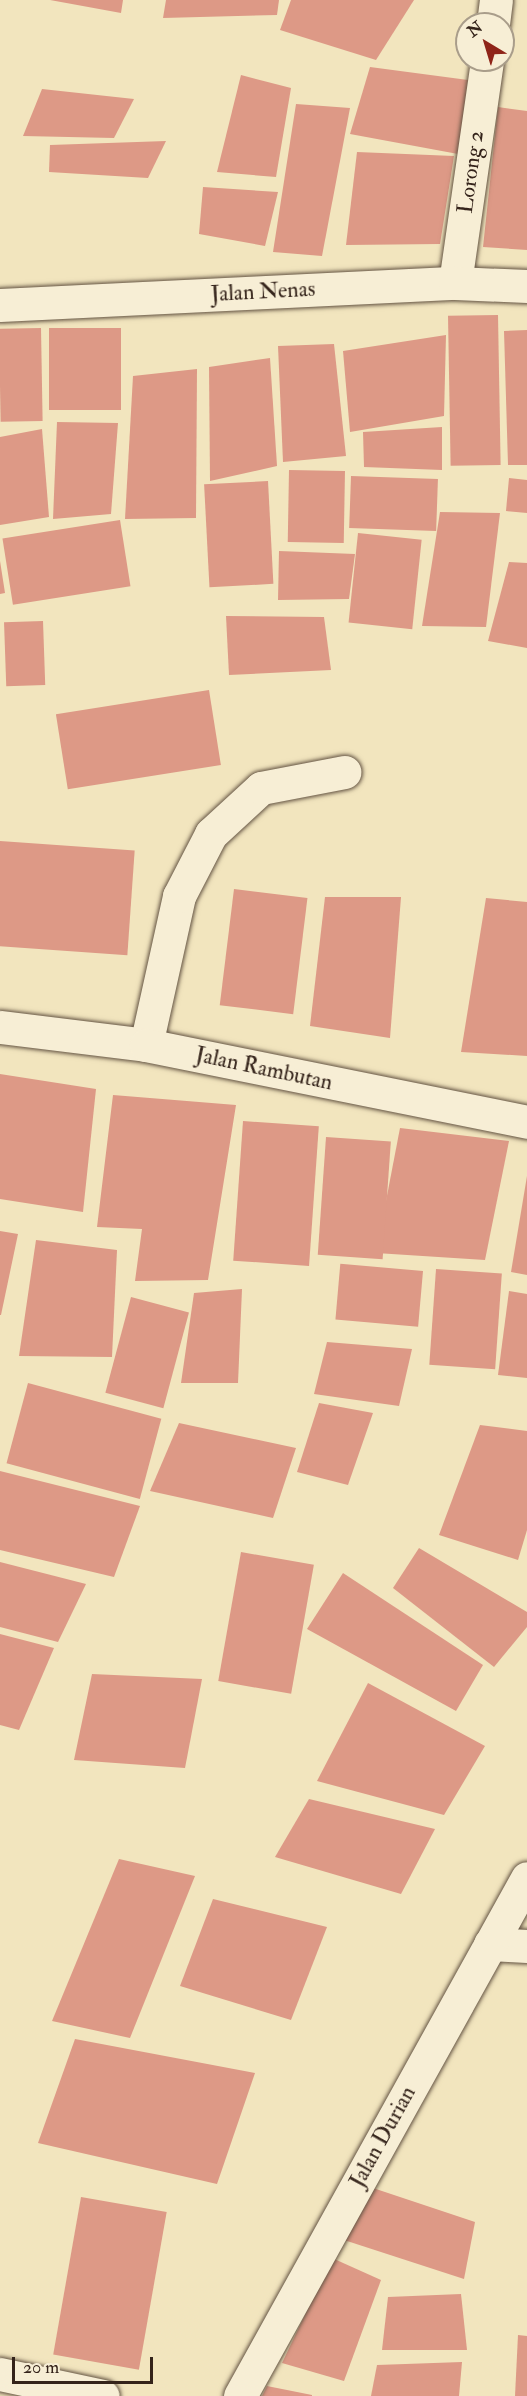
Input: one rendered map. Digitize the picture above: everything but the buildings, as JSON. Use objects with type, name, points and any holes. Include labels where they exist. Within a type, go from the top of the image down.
[{"type":"street","name":"Lorong 2","points":[[455,283],[485,72]]},
{"type":"street","name":"Jalan Nenas","points":[[0,304],[455,283],[527,285]]},
{"type":"street","points":[[146,1045],[179,896],[212,834],[261,788],[344,772]]},
{"type":"street","name":"Jalan Rambutan","points":[[0,1027],[146,1045],[527,1122]]},
{"type":"street","name":"Jalan Durian","points":[[240,2396],[527,1878]]},
{"type":"street","points":[[490,1944],[527,1946]]},
{"type":"street","points":[[0,2374],[103,2396]]}]
